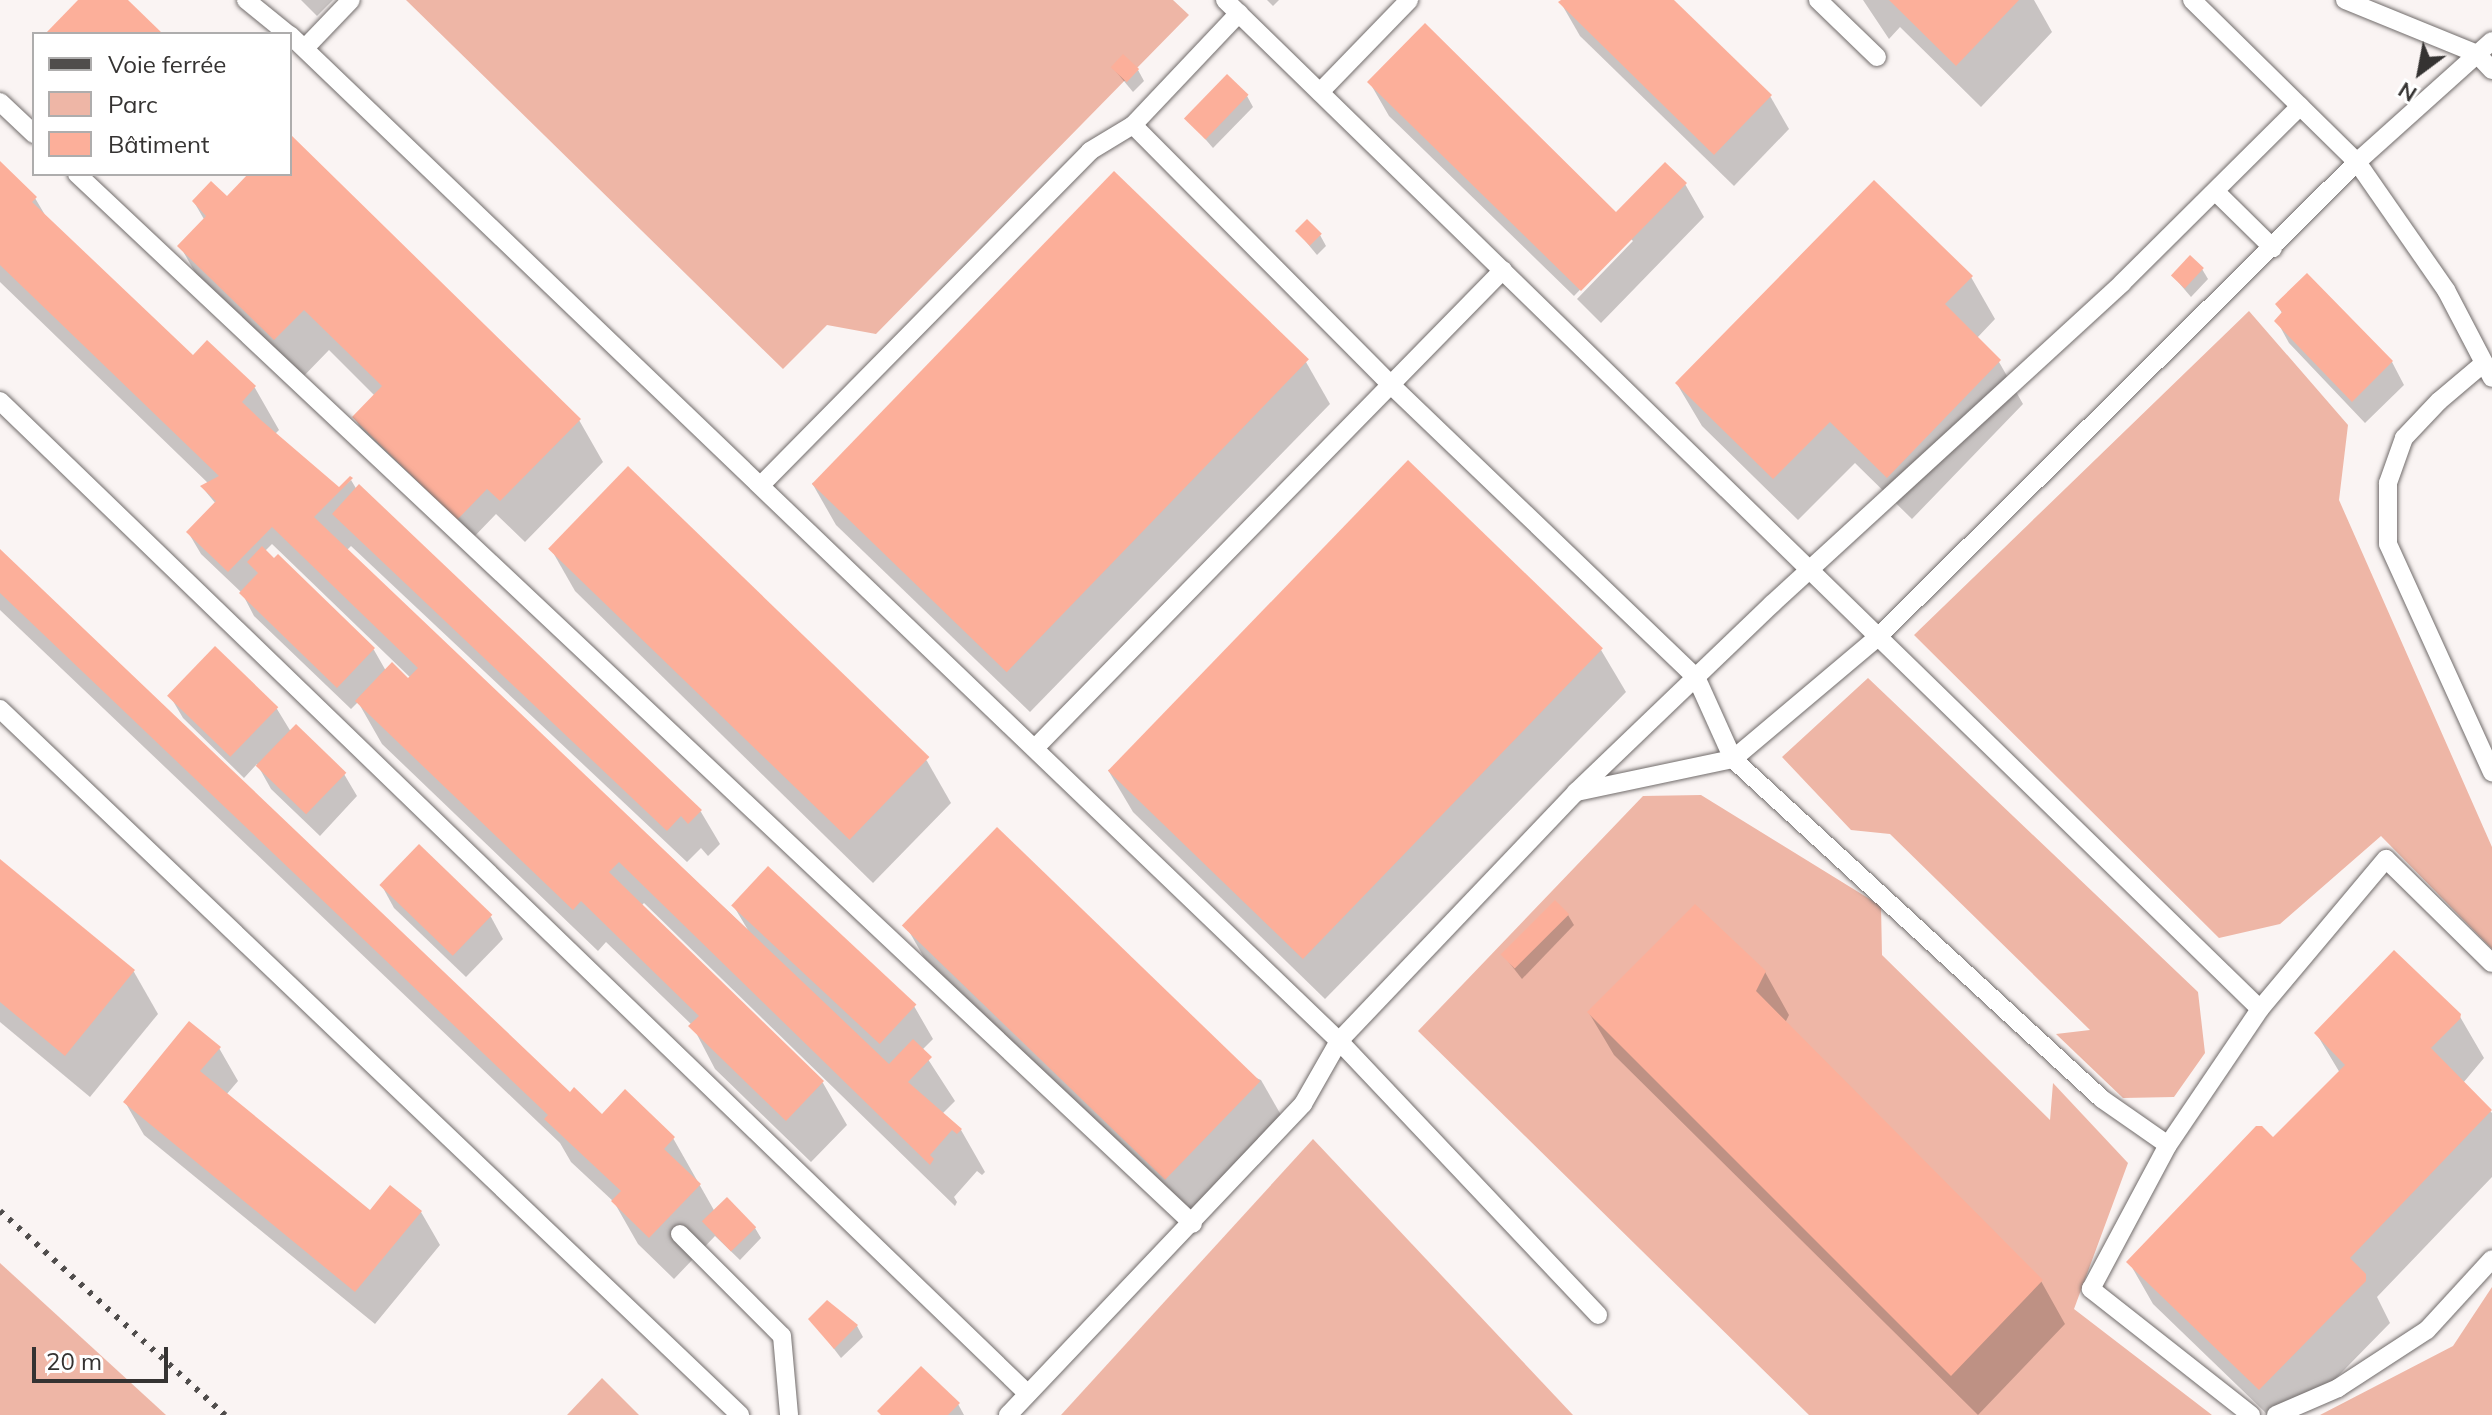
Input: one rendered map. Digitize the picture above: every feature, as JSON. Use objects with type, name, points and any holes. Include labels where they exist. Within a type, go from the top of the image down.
[{"type":"lane","points":[[246,0],[285,32]]},
{"type":"lane","points":[[305,48],[351,0]]},
{"type":"lane","points":[[1320,92],[1409,0]]},
{"type":"lane","points":[[1818,0],[1877,57]]},
{"type":"lane","points":[[2192,0],[2357,162],[2446,290],[2488,371],[2439,401],[2404,438],[2388,483],[2388,544],[2492,772]]},
{"type":"lane","points":[[2345,0],[2477,54],[2492,70]]},
{"type":"lane","points":[[761,485],[1090,151],[1133,125],[1232,6],[2260,1009]]},
{"type":"lane","points":[[292,37],[1339,1041],[1598,1315]]},
{"type":"lane","points":[[1576,792],[1733,759],[1880,635],[2357,162],[2492,41]]},
{"type":"lane","points":[[0,102],[32,132]]},
{"type":"lane","points":[[1008,1415],[1193,1224],[1303,1104],[1339,1041],[1576,792],[2175,232],[2300,106]]},
{"type":"lane","points":[[1133,125],[1389,383],[1696,677],[1733,759],[2102,1099],[2168,1145]]},
{"type":"lane","points":[[79,176],[1193,1224]]},
{"type":"lane","points":[[2216,192],[2273,248]]},
{"type":"lane","points":[[1035,748],[1389,383],[1503,270]]},
{"type":"lane","points":[[0,401],[1028,1394]]},
{"type":"lane","points":[[0,709],[740,1415]]},
{"type":"lane","points":[[2251,1415],[2091,1289],[2168,1145],[2260,1009],[2386,859],[2492,963]]},
{"type":"lane","points":[[680,1234],[782,1336],[789,1415]]},
{"type":"lane","points":[[2276,1415],[2338,1388],[2427,1330],[2492,1259]]},
{"type":"green space","points":[[406,0],[1173,0],[1189,15],[876,334],[827,325],[783,369]]},
{"type":"green space","points":[[2249,311],[2348,425],[2339,500],[2492,847],[2492,949],[2381,836],[2280,924],[2219,938],[1914,635]]},
{"type":"green space","points":[[1868,678],[2198,992],[2205,1053],[2174,1097],[2123,1098],[2056,1034],[2090,1030],[1890,834],[1851,830],[1782,757]]},
{"type":"green space","points":[[1701,795],[1881,906],[1882,955],[2050,1120],[2053,1083],[2128,1163],[2074,1309],[2212,1415],[1809,1415],[1418,1031],[1643,796]]},
{"type":"green space","points":[[1313,1139],[1573,1415],[1061,1415]]},
{"type":"green space","points":[[0,1263],[166,1415],[0,1415]]},
{"type":"green space","points":[[2492,1287],[2492,1415],[2320,1415],[2453,1346]]},
{"type":"green space","points":[[602,1378],[639,1415],[567,1415]]},
{"type":"building","points":[[78,0],[128,0],[161,32],[47,32]]},
{"type":"building","points":[[1674,0],[1772,95],[1714,155],[1558,2]]},
{"type":"building","points":[[1889,0],[2019,0],[1956,66]]},
{"type":"building","points":[[1425,23],[1616,212],[1665,162],[1687,183],[1581,291],[1367,82]]},
{"type":"building","points":[[1123,54],[1139,69],[1127,82],[1111,67]]},
{"type":"building","points":[[1227,74],[1249,95],[1206,139],[1184,119]]},
{"type":"building","points":[[292,136],[581,419],[500,501],[487,489],[457,520],[352,417],[382,386],[304,310],[274,340],[177,246],[206,216],[192,201],[211,181],[227,196],[246,176],[292,176]]},
{"type":"building","points":[[0,161],[37,197],[32,202],[193,355],[207,340],[256,386],[242,402],[262,421],[339,487],[350,476],[353,478],[314,517],[889,1064],[913,1039],[932,1057],[908,1082],[962,1129],[957,1134],[952,1130],[930,1155],[934,1159],[930,1165],[619,862],[609,872],[824,1081],[786,1121],[688,1026],[699,1016],[581,901],[573,910],[355,701],[392,662],[408,678],[418,668],[272,527],[228,572],[186,532],[216,501],[200,486],[219,476],[0,265]]},
{"type":"building","points":[[1114,171],[1309,359],[1007,672],[812,484]]},
{"type":"building","points":[[1874,180],[1973,276],[1945,304],[2001,360],[1887,478],[1830,422],[1773,479],[1675,383]]},
{"type":"building","points":[[1307,219],[1322,234],[1310,246],[1295,231]]},
{"type":"building","points":[[2190,255],[2204,268],[2185,288],[2171,275]]},
{"type":"building","points":[[2307,273],[2393,361],[2352,402],[2274,321],[2282,312],[2275,304]]},
{"type":"building","points":[[1408,460],[1603,648],[1303,959],[1108,771]]},
{"type":"building","points":[[628,466],[929,757],[850,840],[548,549]]},
{"type":"building","points":[[359,484],[702,810],[688,824],[681,816],[667,831],[332,514]]},
{"type":"building","points":[[262,546],[274,558],[278,554],[375,648],[337,688],[239,593],[258,573],[247,562]]},
{"type":"building","points":[[0,549],[570,1092],[574,1087],[602,1114],[625,1089],[675,1137],[664,1149],[701,1184],[649,1238],[611,1201],[621,1191],[544,1119],[548,1115],[0,593]]},
{"type":"building","points":[[215,646],[278,707],[230,757],[167,696]]},
{"type":"building","points":[[296,724],[346,773],[306,814],[256,766]]},
{"type":"building","points":[[997,827],[1260,1081],[1165,1180],[902,926]]},
{"type":"building","points":[[419,844],[492,915],[453,956],[379,885]]},
{"type":"building","points":[[0,859],[135,970],[65,1056],[0,1002]]},
{"type":"building","points":[[768,866],[916,1004],[880,1044],[731,905]]},
{"type":"building","points":[[1555,900],[1569,914],[1515,969],[1501,954]]},
{"type":"building","points":[[1695,904],[1766,971],[1756,991],[2043,1280],[1951,1376],[1587,1012]]},
{"type":"building","points":[[2394,950],[2461,1014],[2460,1019],[2431,1048],[2492,1110],[2350,1258],[2366,1274],[2366,1281],[2259,1390],[2126,1262],[2256,1126],[2262,1126],[2273,1137],[2345,1065],[2314,1033]]},
{"type":"building","points":[[189,1021],[221,1047],[200,1071],[370,1210],[390,1185],[422,1211],[355,1292],[123,1102]]},
{"type":"building","points":[[727,1197],[756,1227],[731,1252],[702,1221]]},
{"type":"building","points":[[827,1300],[858,1325],[834,1349],[808,1319]]},
{"type":"building","points":[[921,1366],[960,1403],[948,1415],[881,1415],[877,1411]]},
{"type":"railway","points":[[0,1211],[225,1415]]}]
